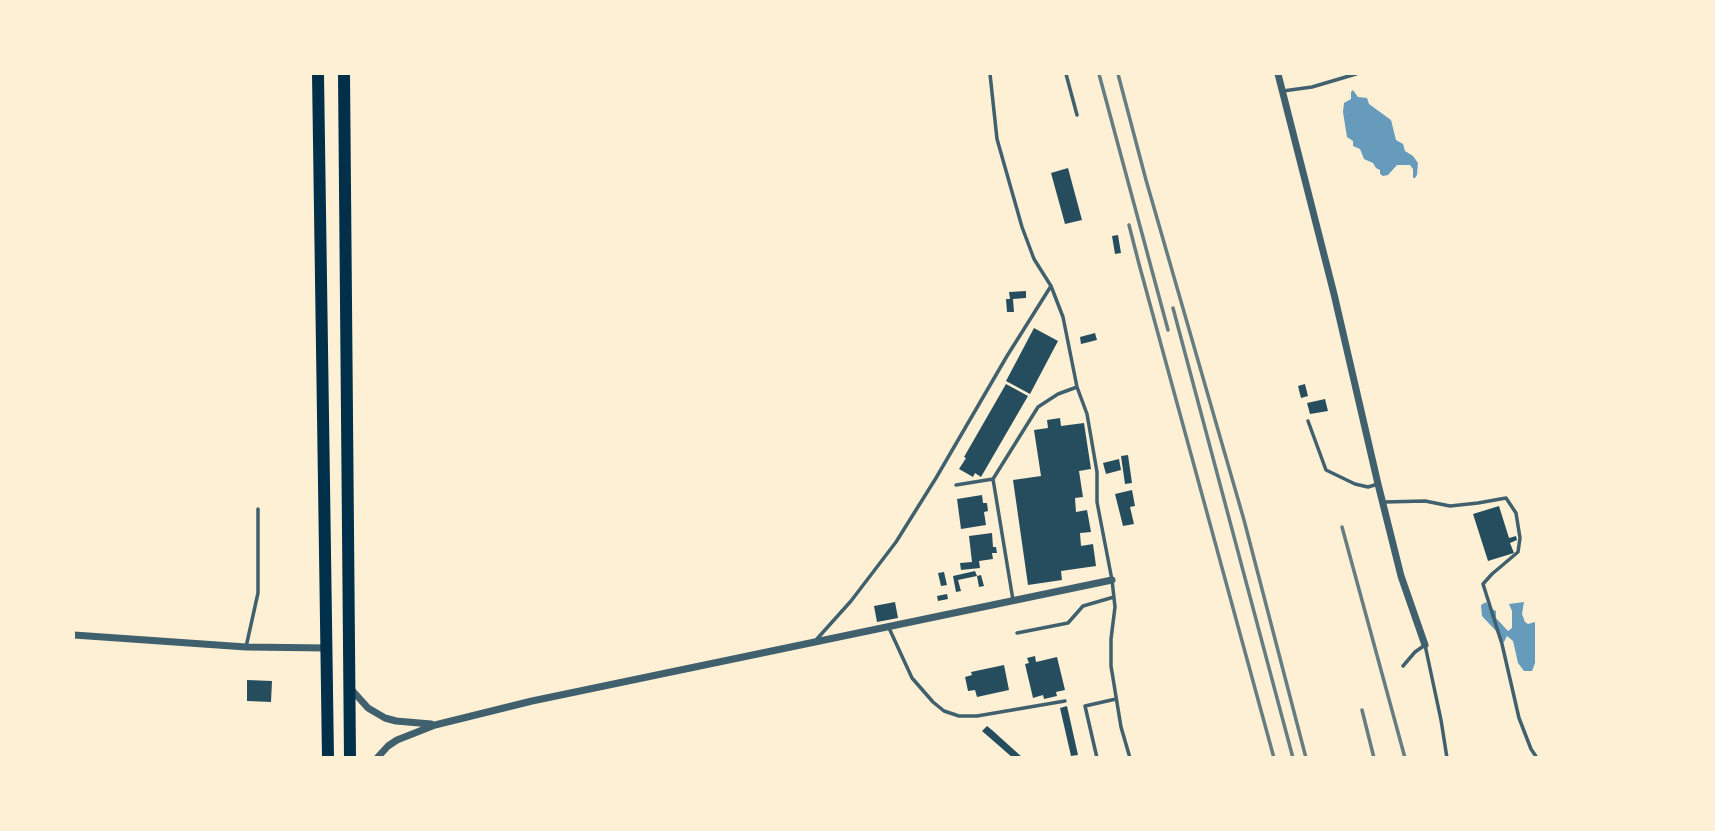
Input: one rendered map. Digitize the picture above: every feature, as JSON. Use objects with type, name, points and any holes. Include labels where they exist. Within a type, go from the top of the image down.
[{"type":"main road","points":[[318,74],[328,758]]},
{"type":"main road","points":[[344,74],[350,758]]},
{"type":"street","points":[[1278,74],[1401,576],[1425,645]]},
{"type":"street","points":[[377,758],[397,740],[435,724],[532,701],[1112,580]]},
{"type":"street","points":[[74,635],[246,647],[328,648]]},
{"type":"street","points":[[350,688],[368,708],[385,718],[435,724]]},
{"type":"lane","points":[[990,74],[997,139],[1022,228],[1063,317],[1077,387],[1087,414],[1097,471],[1097,502],[1115,607],[1111,666],[1121,727],[1130,758]]},
{"type":"lane","points":[[1066,74],[1077,115]]},
{"type":"lane","points":[[1283,91],[1312,87],[1356,74]]},
{"type":"lane","points":[[815,642],[851,601],[896,542],[1051,286]]},
{"type":"lane","points":[[1013,600],[993,479],[1038,407],[1058,394],[1077,387]]},
{"type":"lane","points":[[1308,421],[1326,470],[1355,484],[1368,487],[1378,484]]},
{"type":"lane","points":[[956,485],[993,479]]},
{"type":"lane","points":[[1382,502],[1425,501],[1450,506],[1506,498],[1516,513],[1520,538],[1518,552],[1483,584],[1502,644],[1519,718],[1537,758]]},
{"type":"lane","points":[[246,647],[258,593],[258,509]]},
{"type":"lane","points":[[1017,633],[1068,623],[1083,606],[1114,597]]},
{"type":"lane","points":[[888,626],[912,678],[944,711],[960,716],[977,716],[1065,701]]},
{"type":"lane","points":[[1403,666],[1425,645],[1447,758]]},
{"type":"lane","points":[[1097,758],[1085,706],[1116,699]]},
{"type":"water","points":[[1353,90],[1358,97],[1367,98],[1369,104],[1391,120],[1396,140],[1403,144],[1405,151],[1418,163],[1415,178],[1410,165],[1397,165],[1388,175],[1383,176],[1373,163],[1364,159],[1360,149],[1353,146],[1353,141],[1347,137],[1343,112],[1344,103],[1351,99]]},
{"type":"water","points":[[1486,602],[1496,611],[1496,618],[1508,631],[1512,628],[1512,611],[1509,604],[1524,602],[1522,614],[1525,622],[1535,622],[1535,663],[1532,671],[1524,671],[1518,663],[1513,641],[1507,636],[1504,642],[1501,642],[1496,631],[1482,616],[1481,605]]},
{"type":"building","points":[[1068,168],[1082,220],[1065,224],[1051,173]]},
{"type":"building","points":[[1118,235],[1121,253],[1115,254],[1112,236]]},
{"type":"building","points":[[1026,291],[1026,298],[1013,299],[1014,312],[1007,312],[1006,299],[1010,299],[1009,292]]},
{"type":"building","points":[[1034,328],[1058,341],[1030,394],[1006,381]]},
{"type":"building","points":[[1095,333],[1097,340],[1081,344],[1080,337]]},
{"type":"building","points":[[1006,384],[1028,396],[981,477],[975,473],[973,477],[959,469]]},
{"type":"building","points":[[1305,384],[1308,396],[1301,398],[1298,386]]},
{"type":"building","points":[[1325,399],[1328,411],[1310,414],[1307,403]]},
{"type":"building","points":[[1060,418],[1061,426],[1084,423],[1091,469],[1079,471],[1083,497],[1075,498],[1076,512],[1087,510],[1091,532],[1080,533],[1081,546],[1093,544],[1096,566],[1061,571],[1062,580],[1028,585],[1013,480],[1041,476],[1034,430],[1048,428],[1047,420]]},
{"type":"building","points":[[1128,455],[1132,483],[1125,484],[1121,456]]},
{"type":"building","points":[[1119,459],[1121,470],[1106,474],[1103,463]]},
{"type":"building","points":[[1132,490],[1135,506],[1130,507],[1134,524],[1123,526],[1115,494]]},
{"type":"building","points":[[982,495],[983,503],[987,503],[988,511],[984,512],[986,525],[961,529],[957,499]]},
{"type":"building","points":[[1499,506],[1509,538],[1516,536],[1517,540],[1510,543],[1514,553],[1488,561],[1473,514]]},
{"type":"building","points":[[992,533],[993,547],[996,547],[997,553],[992,553],[993,559],[979,561],[980,568],[961,570],[960,563],[972,562],[969,536]]},
{"type":"building","points":[[975,571],[977,576],[958,580],[961,591],[956,592],[953,576]]},
{"type":"building","points":[[944,572],[947,585],[941,586],[938,573]]},
{"type":"building","points":[[981,575],[984,586],[979,587],[977,576]]},
{"type":"building","points":[[947,594],[948,599],[938,601],[937,596]]},
{"type":"building","points":[[895,602],[898,618],[877,622],[874,606]]},
{"type":"building","points":[[1035,656],[1036,662],[1057,657],[1065,690],[1056,692],[1057,696],[1044,699],[1043,695],[1033,698],[1025,664],[1029,663],[1027,658]]},
{"type":"building","points":[[1004,665],[1009,690],[977,697],[975,690],[968,691],[965,677],[972,675],[971,672]]},
{"type":"building","points":[[247,680],[272,681],[271,702],[247,701]]},
{"type":"building","points":[[1067,706],[1078,755],[1071,756],[1060,708]]},
{"type":"building","points":[[987,726],[1023,758],[1013,758],[982,731]]},
{"type":"railway","points":[[1099,74],[1168,330]]},
{"type":"railway","points":[[1118,74],[1244,520],[1306,758]]},
{"type":"railway","points":[[1129,225],[1274,758]]},
{"type":"railway","points":[[1173,308],[1293,758]]},
{"type":"railway","points":[[1342,527],[1405,758]]},
{"type":"railway","points":[[1362,710],[1374,758]]}]
